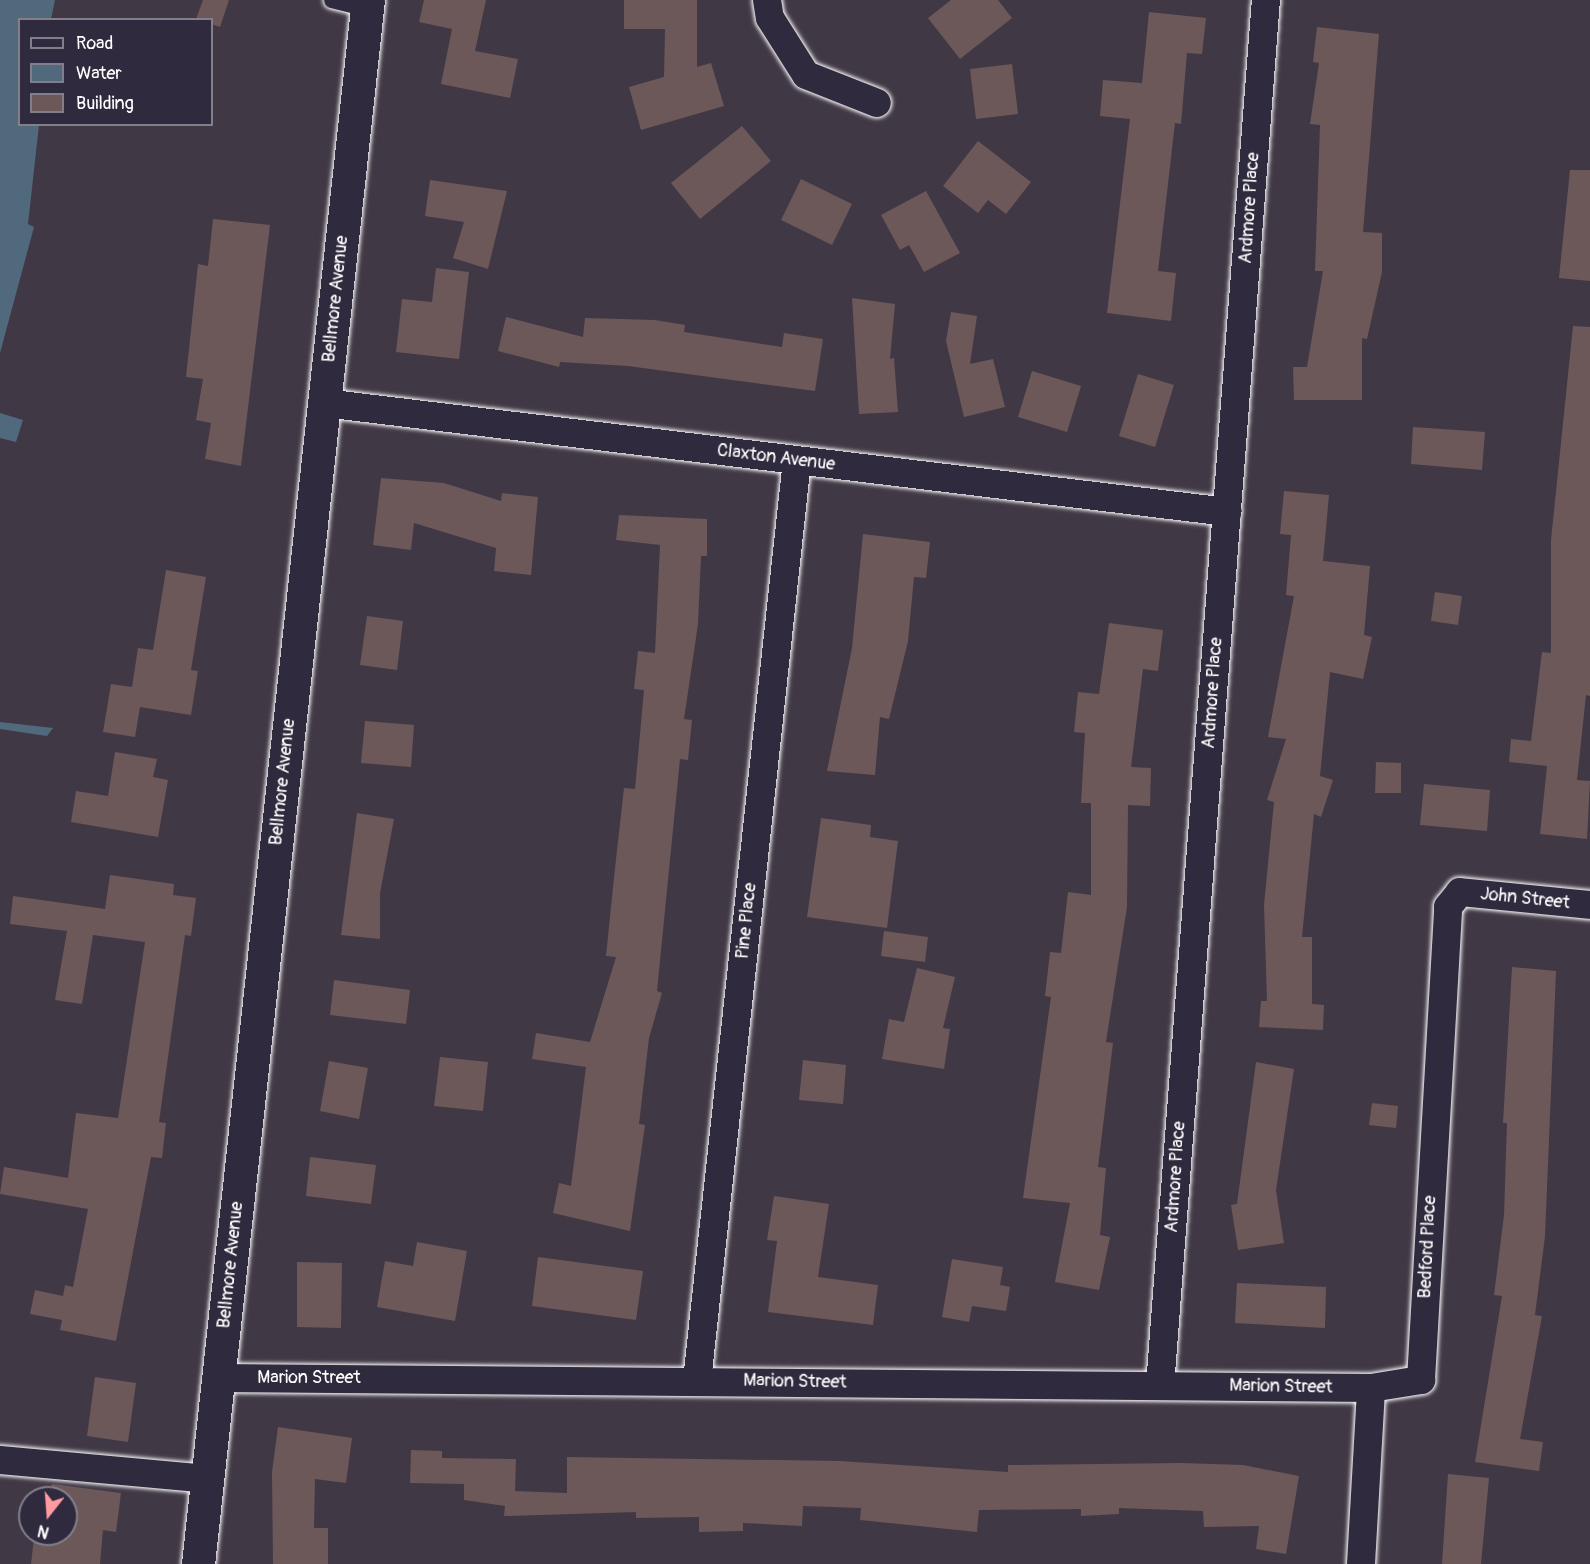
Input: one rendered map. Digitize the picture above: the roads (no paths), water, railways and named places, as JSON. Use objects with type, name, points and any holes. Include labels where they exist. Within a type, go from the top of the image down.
[{"type":"street","points":[[768,0],[770,18],[806,75],[877,103]]},
{"type":"street","name":"Ardmore Place","points":[[1160,1386],[1266,0]]},
{"type":"street","name":"Bellmore Avenue","points":[[198,1564],[368,4]]},
{"type":"street","name":"Claxton Avenue","points":[[324,403],[1227,512]]},
{"type":"street","name":"Pine Place","points":[[696,1381],[797,460]]},
{"type":"street","name":"John Street","points":[[1460,892],[1590,905]]},
{"type":"street","name":"Bedford Place","points":[[1371,1388],[1421,1380],[1448,907],[1460,892]]},
{"type":"street","name":"Marion Street","points":[[218,1378],[1371,1388]]},
{"type":"street","points":[[1361,1564],[1371,1388]]},
{"type":"street","points":[[0,1460],[207,1479]]},
{"type":"lane","points":[[331,0],[368,4]]},
{"type":"water","points":[[0,0],[55,0],[51,18],[18,18],[18,126],[39,126],[28,224],[34,227],[0,353]]},
{"type":"water","points":[[0,413],[23,420],[16,442],[0,438]]},
{"type":"water","points":[[0,722],[53,728],[47,736],[0,729]]}]
